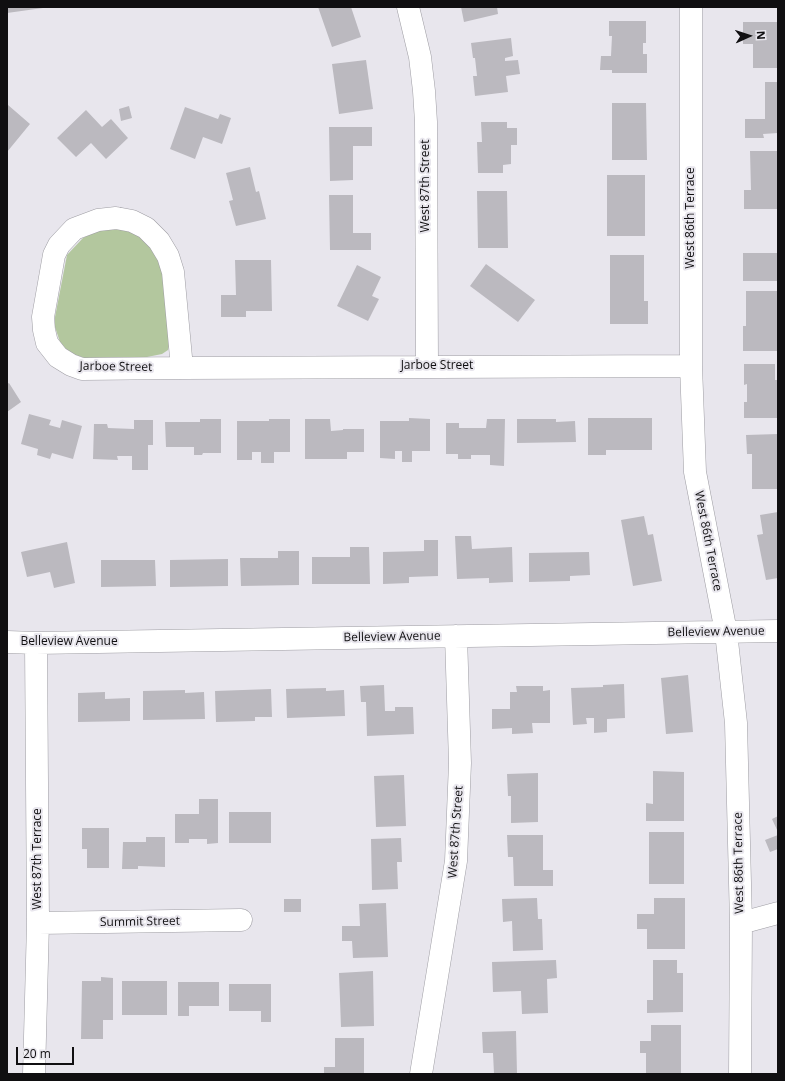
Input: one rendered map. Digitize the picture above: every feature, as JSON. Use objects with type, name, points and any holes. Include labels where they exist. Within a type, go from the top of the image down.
[{"type":"street","name":"West 87th Street","points":[[408,7],[420,57],[426,122],[427,366]]},
{"type":"street","name":"West 86th Terrace","points":[[691,7],[691,366],[695,472],[726,632],[736,723],[741,923],[740,1074]]},
{"type":"street","name":"Jarboe Street","points":[[182,368],[173,272],[168,256],[159,241],[146,228],[132,222],[116,218],[98,220],[74,228],[59,245],[54,255],[43,317],[47,343],[52,351],[58,357],[71,365],[82,368],[182,368],[427,366],[691,366]]},
{"type":"street","name":"Belleview Avenue","points":[[7,642],[36,643],[778,631]]},
{"type":"street","name":"West 87th Street","points":[[422,1074],[456,861],[460,763],[456,636]]},
{"type":"street","name":"West 87th Terrace","points":[[34,1074],[38,923],[36,643]]},
{"type":"street","points":[[741,923],[778,912]]},
{"type":"street","name":"Summit Street","points":[[38,923],[242,920]]},
{"type":"green space","points":[[118,229],[131,232],[142,238],[152,248],[158,260],[162,272],[170,342],[168,350],[162,354],[147,357],[85,358],[75,355],[66,349],[60,342],[55,327],[55,317],[67,255],[83,238],[94,232]]},
{"type":"building","points":[[7,7],[43,7],[43,8],[7,13]]},
{"type":"building","points":[[318,7],[351,7],[361,37],[332,47]]},
{"type":"building","points":[[461,7],[497,7],[498,14],[464,22]]},
{"type":"building","points":[[609,21],[646,21],[646,43],[643,43],[643,54],[647,54],[647,73],[612,73],[612,70],[600,70],[601,56],[611,56],[612,36],[609,36]]},
{"type":"building","points":[[743,22],[778,22],[778,68],[753,68],[753,44],[743,44]]},
{"type":"building","points":[[511,38],[513,56],[505,58],[505,61],[518,60],[520,74],[506,76],[508,92],[475,96],[473,76],[477,76],[475,58],[473,58],[471,43]]},
{"type":"building","points":[[366,60],[373,109],[339,114],[332,64]]},
{"type":"building","points":[[765,82],[778,82],[778,133],[763,134],[764,138],[745,138],[745,119],[765,119]]},
{"type":"building","points":[[612,103],[646,103],[647,160],[612,160]]},
{"type":"building","points":[[8,105],[30,124],[7,152],[7,106]]},
{"type":"building","points":[[129,106],[132,118],[121,121],[119,109]]},
{"type":"building","points":[[185,107],[218,119],[220,114],[231,118],[222,144],[203,137],[195,159],[170,149]]},
{"type":"building","points":[[86,110],[102,127],[111,119],[128,138],[106,159],[91,143],[76,157],[57,138]]},
{"type":"building","points":[[481,122],[507,122],[507,128],[517,128],[517,145],[511,145],[511,164],[503,165],[503,173],[478,173],[477,142],[482,142]]},
{"type":"building","points":[[329,127],[372,127],[372,146],[353,146],[353,180],[330,181]]},
{"type":"building","points":[[750,151],[778,151],[778,209],[744,209],[744,190],[751,190]]},
{"type":"building","points":[[250,167],[256,192],[259,191],[266,219],[236,226],[229,201],[233,200],[226,173]]},
{"type":"building","points":[[607,175],[645,175],[645,236],[607,236]]},
{"type":"building","points":[[477,191],[507,191],[508,248],[478,248]]},
{"type":"building","points":[[329,195],[353,195],[353,233],[371,233],[371,250],[330,250]]},
{"type":"building","points":[[743,253],[778,253],[778,281],[743,281]]},
{"type":"building","points":[[610,255],[644,255],[644,301],[648,301],[648,324],[610,324]]},
{"type":"building","points":[[235,260],[271,260],[272,311],[246,311],[246,317],[221,317],[221,295],[236,295]]},
{"type":"building","points":[[486,264],[535,300],[518,322],[470,286]]},
{"type":"building","points":[[357,265],[381,277],[372,296],[379,299],[368,321],[337,306]]},
{"type":"building","points":[[746,291],[778,291],[778,351],[743,351],[743,326],[746,326]]},
{"type":"building","points":[[744,364],[775,364],[775,380],[778,380],[778,418],[744,418],[744,402],[747,402],[747,384],[744,385]]},
{"type":"building","points":[[9,383],[21,402],[7,412],[7,384]]},
{"type":"building","points":[[29,414],[51,420],[49,425],[60,428],[62,420],[82,426],[73,459],[52,453],[50,459],[37,455],[38,449],[21,444]]},
{"type":"building","points":[[409,418],[430,419],[430,451],[412,451],[412,462],[402,462],[402,451],[395,451],[395,459],[380,458],[380,421],[409,421]]},
{"type":"building","points":[[588,418],[652,418],[652,450],[606,450],[606,455],[588,455]]},
{"type":"building","points":[[200,419],[221,419],[221,453],[203,453],[202,455],[194,455],[194,447],[166,447],[165,422],[200,422]]},
{"type":"building","points":[[269,419],[290,419],[290,452],[274,452],[274,463],[261,463],[261,452],[252,452],[252,460],[237,460],[237,421],[269,421]]},
{"type":"building","points":[[305,419],[330,419],[331,431],[343,429],[364,429],[364,452],[347,452],[347,459],[305,459]]},
{"type":"building","points":[[487,419],[505,419],[504,466],[490,465],[490,455],[471,455],[471,459],[458,459],[458,454],[446,454],[446,423],[459,423],[459,428],[486,428]]},
{"type":"building","points":[[517,419],[556,419],[556,422],[575,421],[576,442],[517,443]]},
{"type":"building","points":[[134,420],[153,420],[153,445],[148,445],[148,470],[132,470],[132,456],[117,456],[118,460],[93,459],[94,424],[107,424],[108,428],[134,429]]},
{"type":"building","points":[[778,434],[778,489],[752,489],[752,454],[747,454],[746,435]]},
{"type":"building","points":[[778,512],[778,578],[766,580],[757,535],[763,534],[760,515]]},
{"type":"building","points":[[644,516],[648,535],[653,534],[662,581],[633,586],[621,520]]},
{"type":"building","points":[[455,536],[471,536],[472,549],[512,547],[513,582],[489,583],[489,578],[457,579]]},
{"type":"building","points":[[424,540],[438,540],[438,576],[409,577],[409,583],[383,584],[383,552],[424,551]]},
{"type":"building","points":[[67,542],[75,583],[54,588],[50,572],[27,577],[21,552]]},
{"type":"building","points":[[350,547],[369,547],[370,584],[312,584],[312,557],[350,557]]},
{"type":"building","points":[[278,551],[299,551],[299,585],[241,586],[240,558],[278,558]]},
{"type":"building","points":[[589,552],[590,575],[570,576],[570,581],[529,582],[529,553]]},
{"type":"building","points":[[228,559],[228,586],[170,587],[170,560]]},
{"type":"building","points":[[101,560],[155,560],[156,586],[101,587]]},
{"type":"building","points":[[688,675],[693,732],[666,734],[661,678]]},
{"type":"building","points":[[624,684],[625,718],[607,719],[607,732],[594,733],[594,718],[586,718],[587,724],[573,725],[571,688],[603,687],[603,685]]},
{"type":"building","points":[[384,685],[385,711],[395,711],[395,707],[413,707],[414,734],[367,736],[366,702],[361,702],[360,686]]},
{"type":"building","points":[[516,686],[543,686],[543,691],[550,690],[550,723],[532,723],[533,733],[512,734],[512,728],[492,729],[492,709],[510,709],[510,692],[517,692]]},
{"type":"building","points":[[326,688],[326,691],[344,690],[345,716],[287,718],[286,689]]},
{"type":"building","points":[[271,689],[272,717],[255,717],[255,721],[216,722],[215,691]]},
{"type":"building","points":[[185,690],[185,693],[204,692],[205,719],[143,720],[143,691]]},
{"type":"building","points":[[105,692],[105,699],[130,698],[130,721],[78,722],[78,693]]},
{"type":"building","points":[[653,771],[684,772],[684,821],[646,821],[646,803],[653,804]]},
{"type":"building","points":[[538,773],[538,822],[511,823],[511,796],[508,796],[507,774]]},
{"type":"building","points":[[404,775],[406,826],[376,827],[374,776]]},
{"type":"building","points":[[199,799],[218,799],[218,843],[207,844],[207,839],[189,839],[189,843],[175,843],[175,814],[199,814]]},
{"type":"building","points":[[229,812],[271,812],[271,843],[229,843]]},
{"type":"building","points":[[778,816],[778,832],[772,819]]},
{"type":"building","points":[[82,828],[109,828],[109,868],[87,868],[87,849],[82,849]]},
{"type":"building","points":[[649,832],[684,832],[684,884],[649,884]]},
{"type":"building","points":[[507,835],[543,835],[543,870],[553,870],[553,886],[514,886],[513,857],[508,857]]},
{"type":"building","points":[[778,835],[778,849],[770,852],[765,840]]},
{"type":"building","points":[[146,837],[165,837],[165,867],[138,866],[138,869],[122,869],[123,842],[146,842]]},
{"type":"building","points":[[401,838],[402,862],[397,862],[398,889],[372,890],[371,839]]},
{"type":"building","points":[[537,898],[538,919],[542,919],[543,950],[513,951],[512,921],[503,922],[502,899]]},
{"type":"building","points":[[654,898],[685,898],[685,949],[647,949],[647,929],[637,929],[637,914],[654,914]]},
{"type":"building","points":[[284,899],[301,899],[301,912],[284,912]]},
{"type":"building","points":[[386,903],[388,957],[353,958],[352,941],[342,941],[342,926],[360,926],[359,904]]},
{"type":"building","points":[[556,960],[557,978],[547,979],[548,1013],[522,1014],[521,991],[493,992],[492,962]]},
{"type":"building","points":[[653,960],[677,960],[677,973],[683,973],[683,1012],[647,1013],[647,1000],[653,1000]]},
{"type":"building","points":[[373,971],[374,1026],[341,1027],[339,973]]},
{"type":"building","points":[[101,977],[113,978],[113,1020],[103,1020],[103,1039],[81,1039],[82,981],[101,981]]},
{"type":"building","points":[[122,981],[167,981],[167,1015],[122,1015]]},
{"type":"building","points":[[178,982],[219,982],[219,1006],[189,1006],[189,1016],[178,1016]]},
{"type":"building","points":[[229,984],[271,984],[271,1022],[261,1022],[261,1011],[229,1011]]},
{"type":"building","points":[[651,1025],[681,1025],[681,1074],[646,1074],[646,1053],[640,1053],[640,1041],[651,1041]]},
{"type":"building","points":[[516,1031],[517,1074],[494,1074],[493,1053],[483,1053],[482,1032]]},
{"type":"building","points":[[335,1038],[364,1038],[364,1074],[324,1074],[324,1067],[335,1067]]}]
